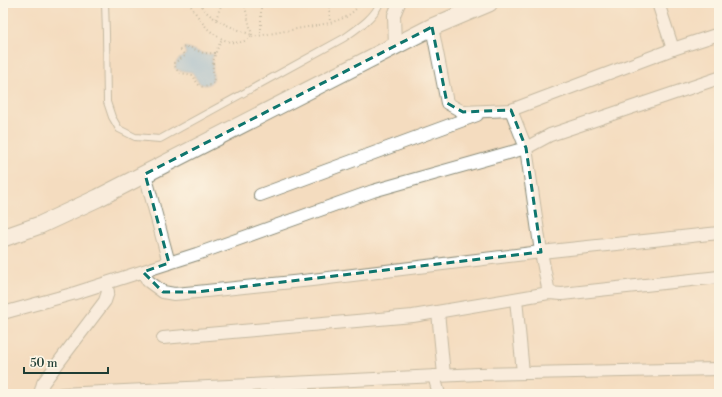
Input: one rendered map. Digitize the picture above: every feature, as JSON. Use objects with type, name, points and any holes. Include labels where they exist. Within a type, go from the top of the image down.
[{"type":"main road","points":[[3,238],[40,225],[98,198],[432,27],[489,3]]},
{"type":"street","points":[[395,46],[394,15],[399,3]]},
{"type":"street","points":[[658,3],[673,49]]},
{"type":"street","points":[[432,27],[447,103],[463,112],[511,110],[673,49],[719,34]]},
{"type":"street","points":[[3,313],[143,272],[374,191],[526,148],[550,135],[719,78]]},
{"type":"street","points":[[511,110],[526,148],[540,252],[549,293]]},
{"type":"street","points":[[260,195],[487,111]]},
{"type":"street","points":[[145,174],[169,263]]},
{"type":"street","points":[[143,272],[148,281],[155,287],[163,292],[174,294],[312,280],[540,252],[719,233]]},
{"type":"street","points":[[163,338],[413,316],[549,293],[562,294],[719,277]]},
{"type":"street","points":[[40,394],[43,383],[105,301],[108,292],[106,284]]},
{"type":"street","points":[[516,299],[523,373]]},
{"type":"street","points":[[438,312],[439,394]]},
{"type":"street","points":[[61,394],[439,376],[719,369]]},
{"type":"lane","points":[[104,3],[107,102],[112,117],[119,129],[135,137],[160,139],[344,38],[365,22],[376,11],[380,3]]},
{"type":"path","points":[[189,3],[207,28],[222,39],[233,43],[248,40],[252,36]]},
{"type":"path","points":[[200,3],[210,16],[252,36],[330,22],[346,17],[361,3]]},
{"type":"path","points":[[216,19],[222,3]]},
{"type":"path","points":[[244,3],[252,36]]},
{"type":"path","points":[[261,35],[261,4],[324,3]]},
{"type":"path","points":[[329,3],[330,22]]},
{"type":"path","points":[[215,53],[202,52],[186,47],[182,48],[181,50],[185,56],[174,63],[175,68],[179,72],[193,75],[196,82],[201,86],[206,87],[213,84],[214,76],[212,65],[215,53],[222,39]]},
{"type":"highlighted area","points":[[432,27],[447,103],[463,112],[511,110],[526,148],[541,252],[197,292],[163,292],[143,272],[169,263],[145,174]]},
{"type":"water","points":[[184,48],[203,54],[214,55],[212,58],[213,80],[209,84],[200,84],[192,72],[178,70],[175,68],[177,61],[186,54]]}]
